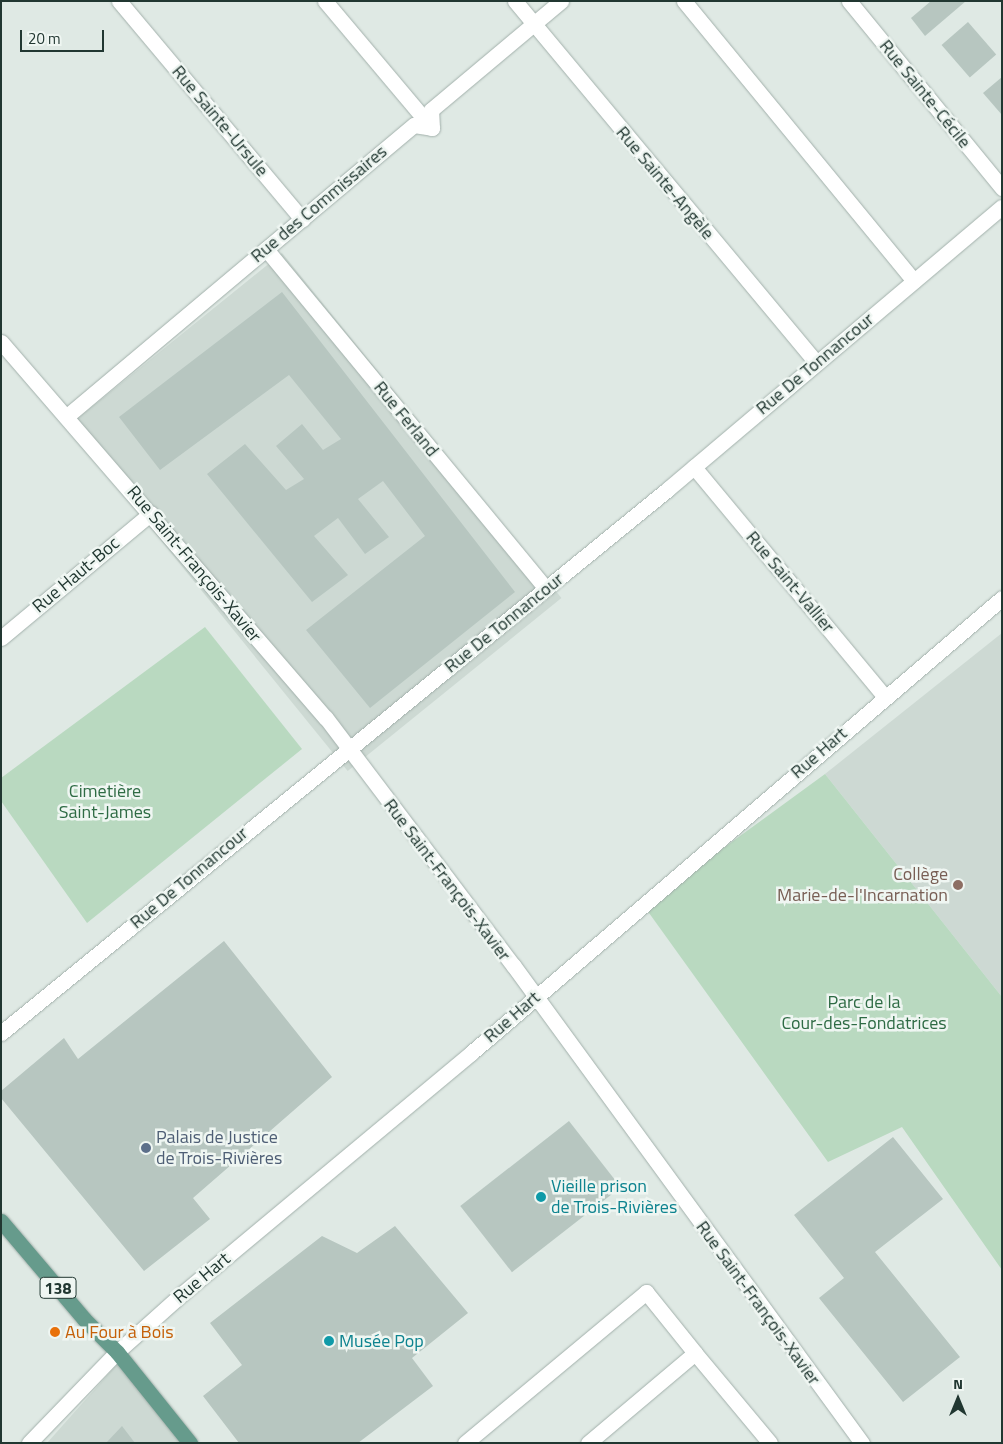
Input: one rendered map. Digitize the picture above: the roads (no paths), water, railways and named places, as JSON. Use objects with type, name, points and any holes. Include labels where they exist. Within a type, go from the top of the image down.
[{"type":"main road","name":"138","points":[[1,1221],[84,1319],[116,1352],[190,1443]]},
{"type":"street","name":"Rue Sainte-Ursule","points":[[119,1],[302,219]]},
{"type":"street","points":[[325,1],[432,128]]},
{"type":"street","name":"Rue Sainte-Angèle","points":[[515,1],[817,364]]},
{"type":"street","points":[[432,128],[431,110],[561,1]]},
{"type":"street","points":[[684,1],[914,281]]},
{"type":"street","name":"Rue Sainte-Cécile","points":[[849,1],[1002,188]]},
{"type":"street","name":"Rue des Commissaires","points":[[67,416],[414,125],[432,128]]},
{"type":"street","name":"Rue De Tonnancour","points":[[1,1033],[694,467],[1002,207]]},
{"type":"street","name":"Rue Ferland","points":[[266,249],[546,589]]},
{"type":"street","name":"Rue Saint-François-Xavier","points":[[1,342],[151,513],[326,718],[535,996],[862,1443]]},
{"type":"street","name":"Rue Saint-Vallier","points":[[694,467],[885,697]]},
{"type":"street","name":"Rue Haut-Boc","points":[[1,638],[151,513]]},
{"type":"street","name":"Rue Hart","points":[[29,1443],[116,1352],[1002,598]]},
{"type":"street","points":[[465,1443],[646,1292],[694,1353],[770,1443]]},
{"type":"street","points":[[588,1443],[694,1353]]},
{"type":"place","name":"Collège Marie-de-l'Incarnation","points":[[958,885]]},
{"type":"place","name":"Palais de Justice de Trois-Rivières","points":[[146,1148]]},
{"type":"place","name":"Vieille prison de Trois-Rivières","points":[[541,1197]]},
{"type":"place","name":"Au Four à Bois","points":[[55,1332]]},
{"type":"place","name":"Musée Pop","points":[[329,1341]]},
{"type":"park label","name":"Cimetière Saint-James","points":[[105,802]]},
{"type":"park label","name":"Parc de la Cour-des-Fondatrices","points":[[864,1013]]}]
